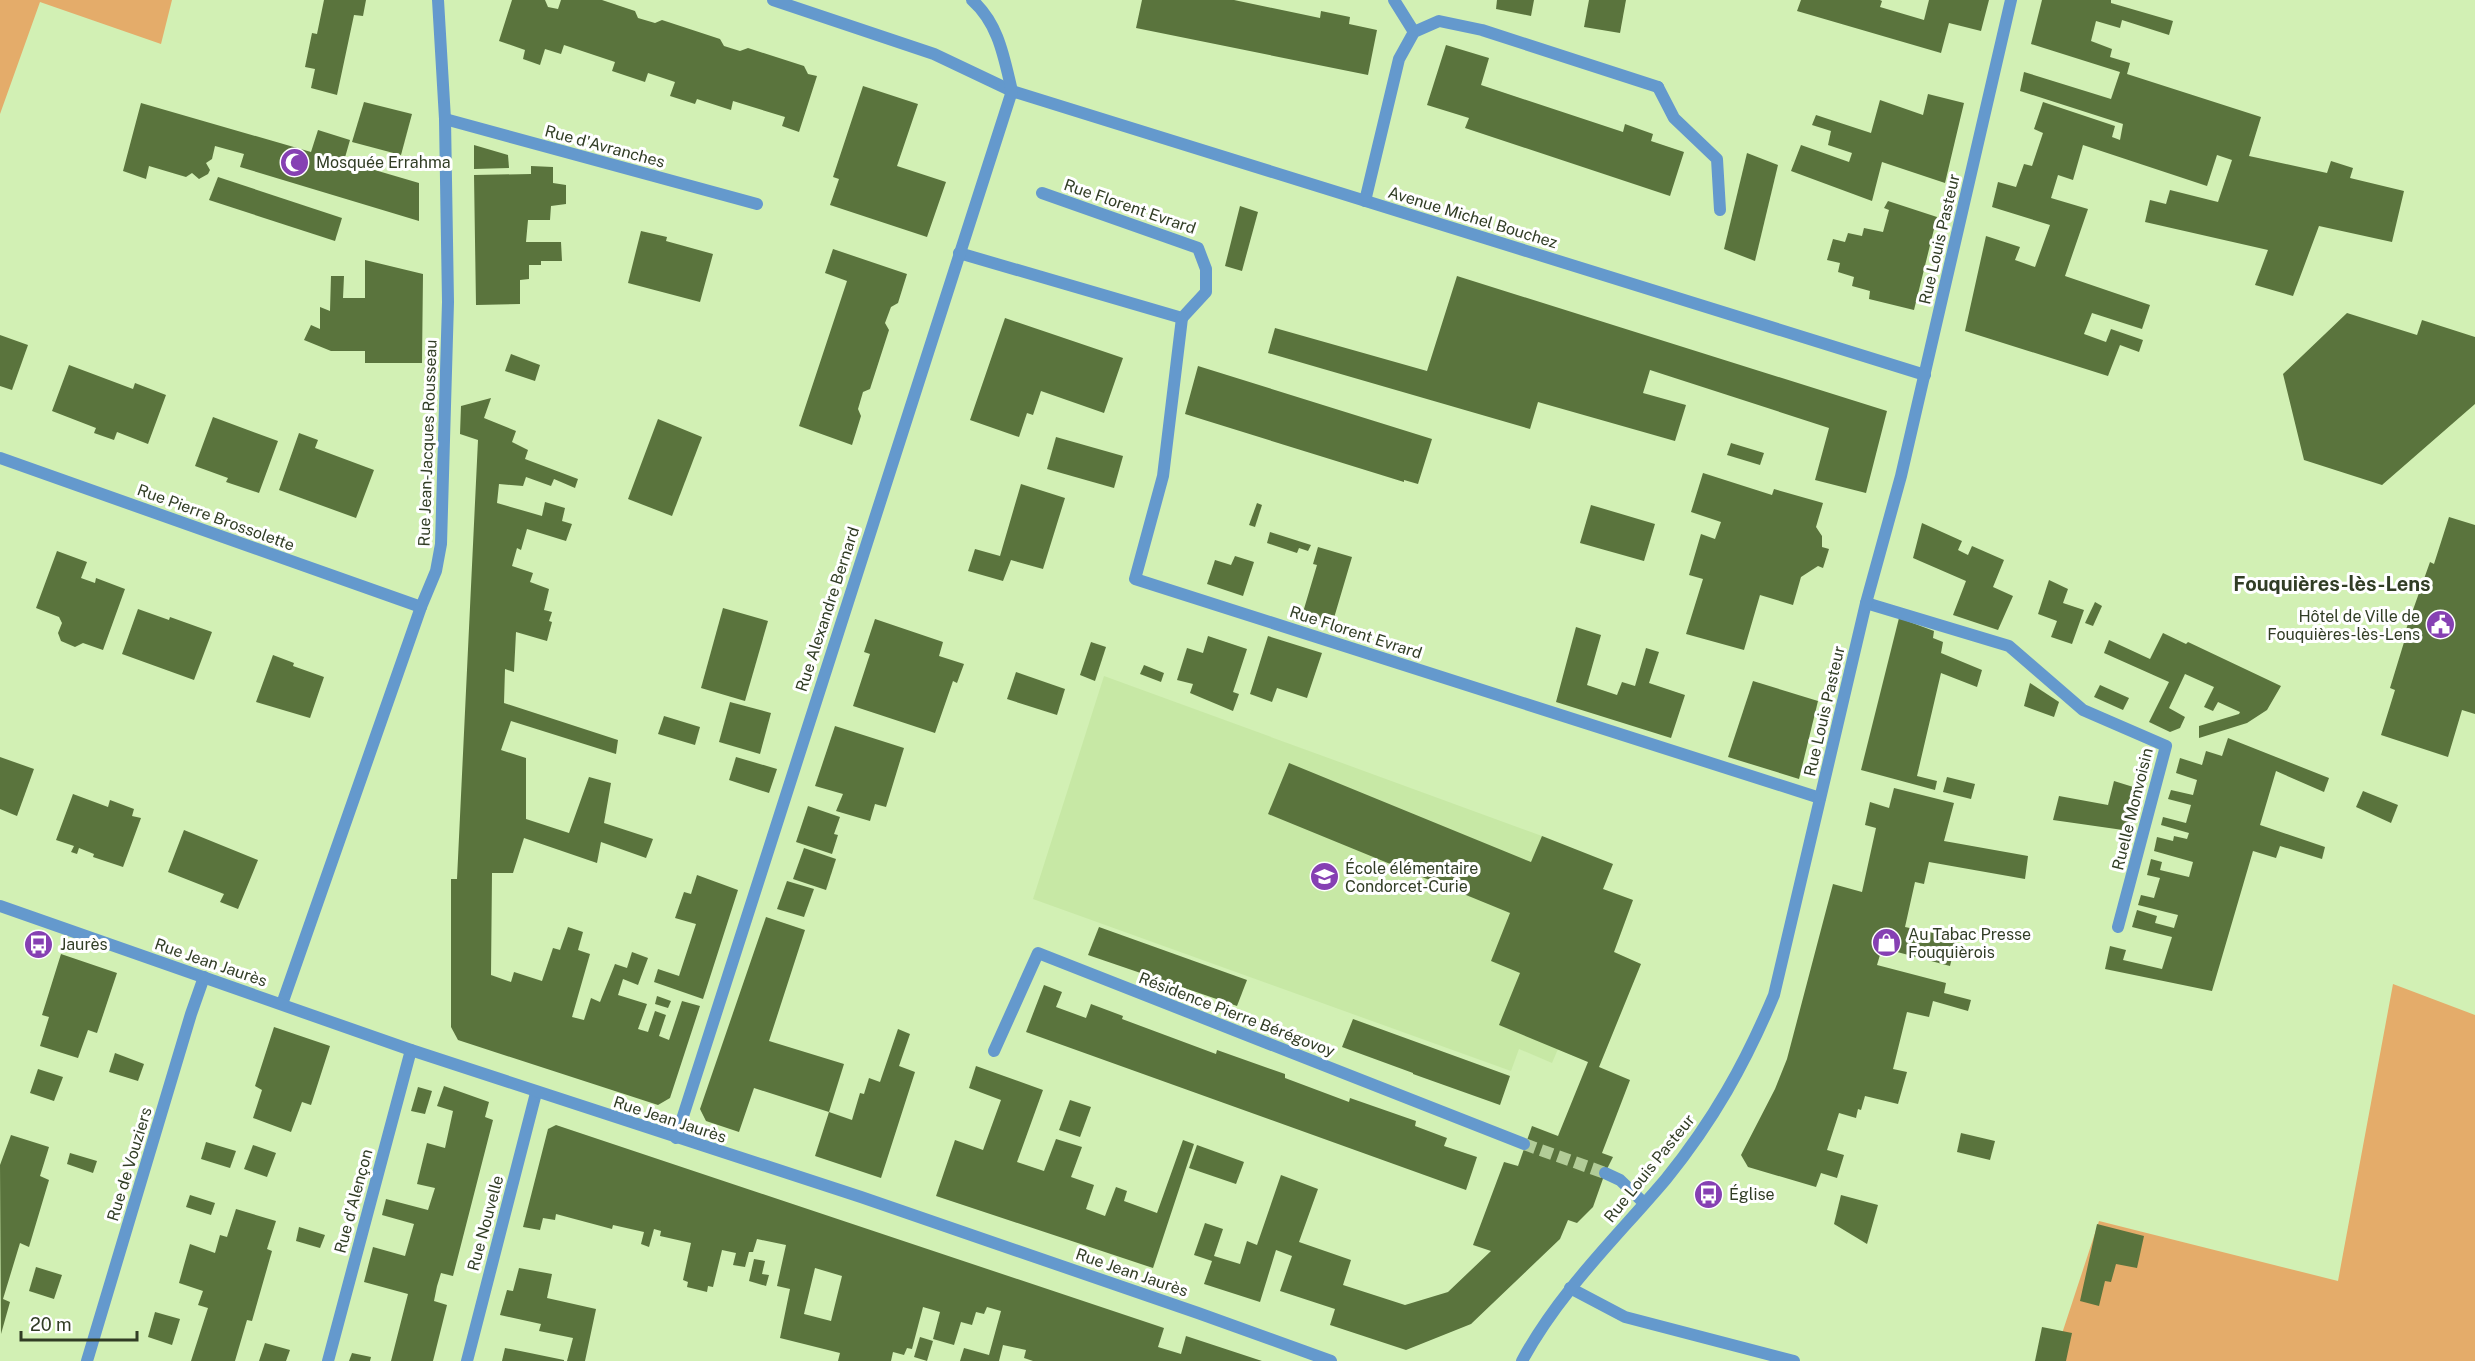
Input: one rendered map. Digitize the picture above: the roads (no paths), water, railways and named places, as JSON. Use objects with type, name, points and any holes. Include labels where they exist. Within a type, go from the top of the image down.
[{"type":"street","name":"Rue Jean-Jacques Rousseau","points":[[282,1004],[421,607],[436,572],[441,544],[448,302],[445,119],[438,0]]},
{"type":"street","name":"Avenue Michel Bouchez","points":[[773,0],[934,54],[1012,91],[1925,375]]},
{"type":"street","points":[[972,0],[989,19],[1002,48],[1012,91]]},
{"type":"street","points":[[1394,0],[1414,32]]},
{"type":"street","name":"Rue Louis Pasteur","points":[[1522,1361],[1536,1335],[1570,1288],[1666,1179],[1703,1130],[1729,1092],[1754,1044],[1774,995],[1866,603],[1901,476],[2011,0]]},
{"type":"street","points":[[1365,201],[1399,59],[1414,32],[1439,21],[1482,30],[1658,87],[1674,118],[1717,159],[1720,210]]},
{"type":"street","name":"Rue Alexandre Bernard","points":[[676,1138],[1012,91]]},
{"type":"street","name":"Rue d'Avranches","points":[[445,119],[757,204]]},
{"type":"street","name":"Rue Florent Evrard","points":[[1042,193],[1198,248],[1206,269],[1206,292],[1182,318],[1163,476],[1135,579],[1820,798]]},
{"type":"street","points":[[959,253],[1182,318]]},
{"type":"street","name":"Rue Pierre Brossolette","points":[[0,458],[421,607]]},
{"type":"street","name":"Ruelle Monvoisin","points":[[1866,603],[2009,646],[2084,710],[2166,746],[2118,927]]},
{"type":"street","name":"Rue Jean Jaurès","points":[[0,906],[536,1093],[861,1197],[1331,1361]]},
{"type":"street","name":"Résidence Pierre Bérégovoy","points":[[994,1051],[1038,953],[1524,1144]]},
{"type":"street","name":"Rue de Vouziers","points":[[87,1361],[204,977]]},
{"type":"street","name":"Rue d'Alençon","points":[[328,1361],[411,1050]]},
{"type":"street","name":"Rue Nouvelle","points":[[467,1361],[536,1093]]},
{"type":"street","points":[[1605,1173],[1620,1180],[1644,1203]]},
{"type":"street","points":[[1570,1288],[1625,1317],[1794,1361]]},
{"type":"tunnel","points":[[1524,1144],[1605,1173]]},
{"type":"place","name":"Mosquée Errahma","points":[[295,162]]},
{"type":"place","name":"Hôtel de Ville de Fouquières-lès-Lens","points":[[2441,625]]},
{"type":"place","name":"École élémentaire Condorcet-Curie","points":[[1324,877]]},
{"type":"place","name":"Au Tabac Presse Fouquièrois","points":[[1887,943]]},
{"type":"place","name":"Jaurès","points":[[39,944]]},
{"type":"place","name":"Église","points":[[1708,1194]]},
{"type":"district","name":"Fouquières-lès-Lens","points":[[2332,584]]}]
